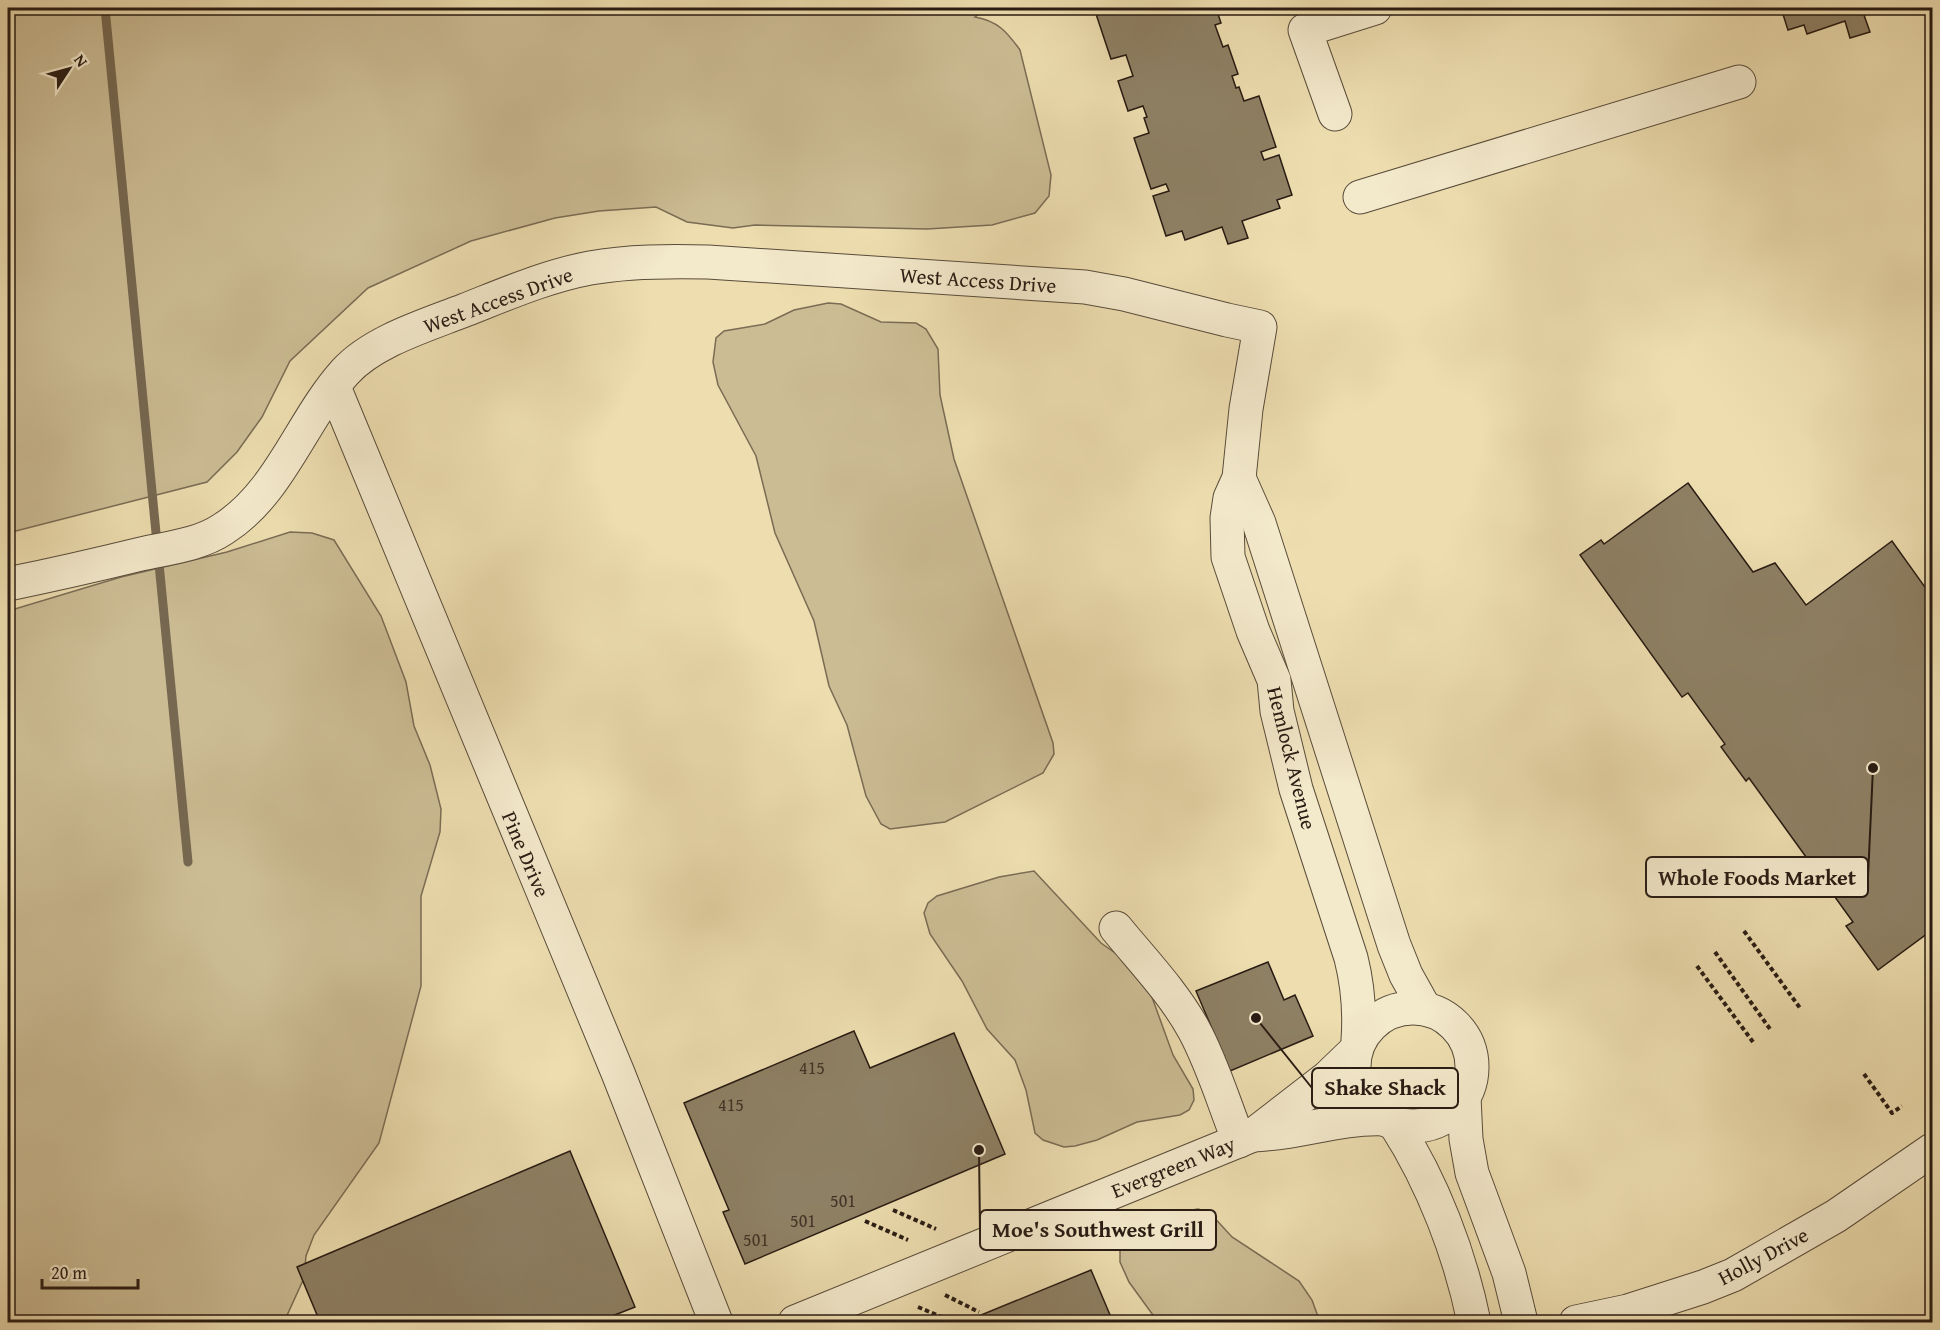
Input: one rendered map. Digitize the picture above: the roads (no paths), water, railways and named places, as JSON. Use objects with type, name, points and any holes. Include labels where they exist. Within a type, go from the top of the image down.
[{"type":"street","points":[[1335,114],[1305,30],[1375,8]]},
{"type":"street","points":[[1360,197],[1739,82]]},
{"type":"street","name":"West Access Drive","points":[[8,584],[193,542],[222,530],[250,506],[334,387],[346,371],[359,360],[420,328],[506,294],[590,268],[664,261],[708,262],[1085,287],[1124,294],[1260,327]]},
{"type":"street","name":"Hemlock Avenue","points":[[1260,327],[1246,409],[1239,478],[1230,498],[1227,519],[1228,557],[1253,631],[1274,680],[1276,711],[1296,789],[1351,958],[1359,1004],[1356,1046]]},
{"type":"street","name":"Pine Drive","points":[[334,387],[618,1073],[716,1323]]},
{"type":"street","name":"Hemlock Avenue","points":[[1239,478],[1259,523],[1394,945],[1406,975],[1425,1009]]},
{"type":"street","points":[[1116,928],[1176,1001],[1194,1030],[1246,1138]]},
{"type":"street","points":[[1389,1121],[1417,1126],[1440,1121],[1458,1106],[1464,1097],[1472,1076],[1472,1064],[1467,1043],[1461,1033],[1446,1018],[1425,1009],[1393,1011],[1375,1022],[1356,1046],[1354,1071],[1360,1094],[1366,1104],[1389,1121],[1418,1164],[1443,1219],[1474,1323]]},
{"type":"street","name":"Evergreen Way","points":[[1246,1138],[1328,1077],[1356,1046]]},
{"type":"street","points":[[1464,1097],[1466,1139],[1472,1173],[1509,1273],[1521,1323]]},
{"type":"street","name":"Evergreen Way","points":[[795,1323],[1246,1138],[1348,1120],[1389,1121]]},
{"type":"street","name":"Holly Drive","points":[[1576,1323],[1628,1311],[1733,1275],[1836,1216],[1932,1150]]},
{"type":"waterway","points":[[105,8],[188,862]]},
{"type":"place","name":"Whole Foods Market","points":[[1873,768]]},
{"type":"place","name":"Shake Shack","points":[[1256,1018]]},
{"type":"place","name":"Moe's Southwest Grill","points":[[979,1150]]}]
